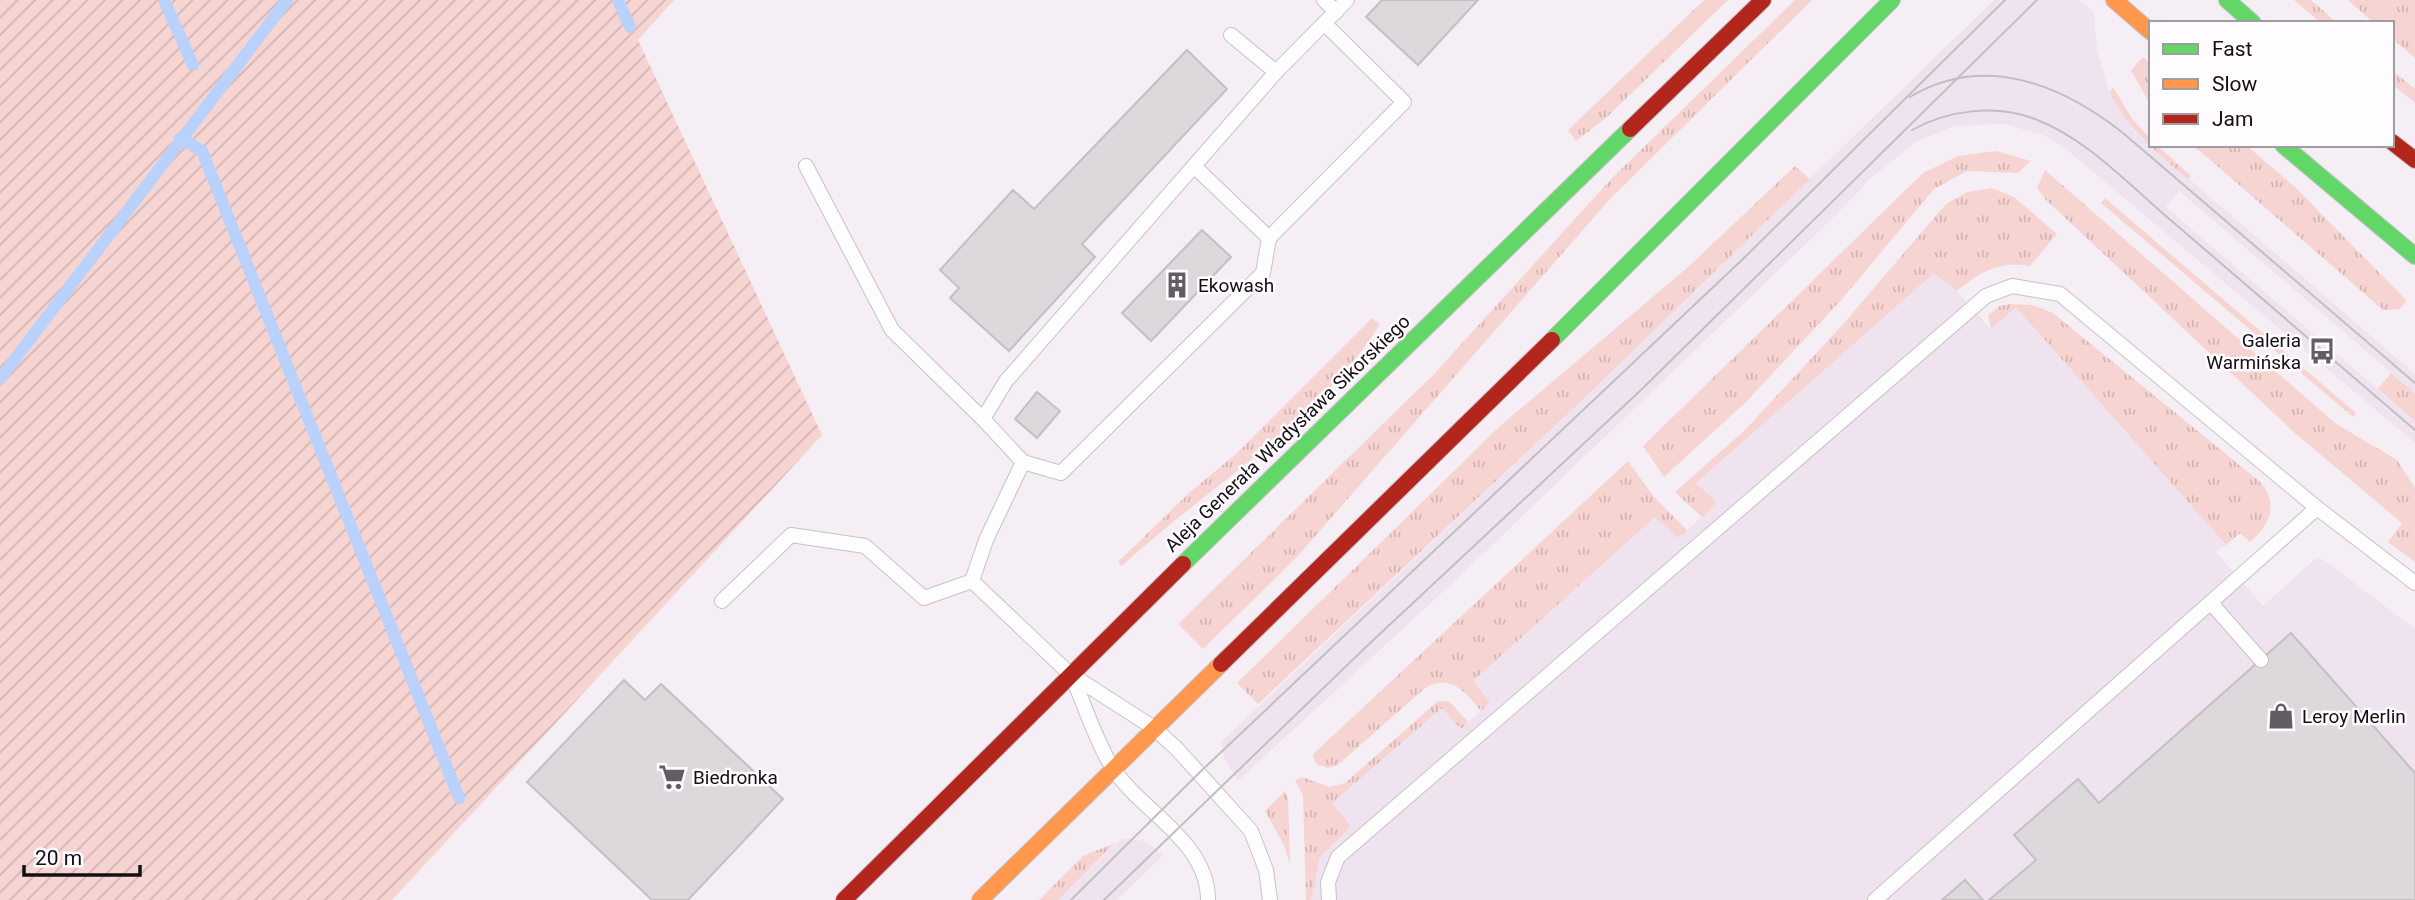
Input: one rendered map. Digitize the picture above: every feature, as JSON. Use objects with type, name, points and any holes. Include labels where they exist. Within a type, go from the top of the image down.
[{"type":"main road","name":"Aleja Generała Władysława Sikorskiego","points":[[844,900],[1070,674],[1763,0]]},
{"type":"main road","points":[[981,900],[1154,727],[1500,392],[1892,0]]},
{"type":"main road","points":[[2114,0],[2149,30]]},
{"type":"main road","points":[[2227,0],[2251,21]]},
{"type":"main road","points":[[2394,144],[2415,160]]},
{"type":"main road","points":[[2285,147],[2415,256]]},
{"type":"lane","points":[[1324,0],[1336,12]]},
{"type":"lane","points":[[984,419],[1006,381],[1276,72],[1347,0]]},
{"type":"lane","points":[[806,166],[892,330],[984,419],[1023,462],[1061,473],[1263,273],[1269,238],[1404,102],[1325,24]]},
{"type":"lane","points":[[1231,35],[1276,72]]},
{"type":"lane","points":[[1195,167],[1269,238]]},
{"type":"lane","points":[[1329,900],[1328,882],[1338,857],[1986,296],[2012,286],[2060,294],[2317,508],[2415,583]]},
{"type":"lane","points":[[972,581],[986,540],[1023,462]]},
{"type":"lane","points":[[1875,900],[2317,508]]},
{"type":"lane","points":[[722,601],[791,535],[865,547],[924,598],[972,581]]},
{"type":"lane","points":[[972,581],[1070,674],[1154,727],[1177,749],[1251,831],[1264,862],[1269,900]]},
{"type":"lane","points":[[2211,603],[2261,660]]},
{"type":"lane","points":[[1070,674],[1113,768],[1196,859],[1205,878],[1208,900]]},
{"type":"shaded area","points":[[1994,0],[2080,0],[2094,12],[2097,50],[2110,93],[2136,133],[2415,374],[2415,393],[2179,191],[2166,207],[2415,421],[2415,443],[2061,145],[2043,135],[2004,124],[1954,126],[1916,142],[1871,178],[1837,214],[1460,576],[1238,781],[1224,758],[1222,741],[1573,409]]},
{"type":"shaded area","points":[[1934,272],[1957,291],[1991,329],[2016,306],[2226,545],[2216,552],[2263,606],[2316,558],[2324,560],[2415,629],[2415,900],[1311,900],[1320,857],[1351,826],[1332,803],[1442,708],[1462,728],[1490,702],[1473,681],[1655,516],[1678,538],[1702,517],[1717,502],[1696,483]]},
{"type":"shaded area","points":[[1122,838],[1144,841],[1163,855],[1117,900],[1058,900]]},
{"type":"green space","points":[[0,0],[674,0],[638,40],[822,435],[392,900],[0,900]]},
{"type":"green space","points":[[1704,0],[1728,0],[1606,118],[1576,141],[1568,130]]},
{"type":"green space","points":[[1795,0],[1812,0],[1610,199],[1297,557],[1203,649],[1178,624],[1434,374],[1612,178]]},
{"type":"green space","points":[[2294,0],[2311,0],[2335,21],[2319,21]]},
{"type":"green space","points":[[2348,0],[2415,0],[2415,58],[2394,40],[2394,21],[2372,21]]},
{"type":"green space","points":[[2143,57],[2149,62],[2149,102],[2131,70]]},
{"type":"green space","points":[[2394,72],[2415,89],[2415,103],[2394,86]]},
{"type":"green space","points":[[2113,87],[2133,120],[2149,137],[2149,144],[2135,130],[2110,93]]},
{"type":"green space","points":[[2152,147],[2159,147],[2191,176],[2188,179]]},
{"type":"green space","points":[[2195,147],[2248,147],[2296,188],[2407,301],[2400,309],[2383,310]]},
{"type":"green space","points":[[1996,151],[2031,161],[2018,173],[1967,171],[1934,189],[1842,299],[1747,401],[1664,477],[1643,446],[1923,173],[1958,156]]},
{"type":"green space","points":[[1795,166],[1810,179],[1573,409],[1258,704],[1237,683],[1500,426],[1687,268]]},
{"type":"green space","points":[[2045,170],[2335,423],[2397,460],[2415,488],[2415,562],[2388,542],[2402,523],[2296,434],[2046,200],[2037,188]]},
{"type":"green space","points":[[1992,188],[2014,197],[2057,234],[2030,266],[2009,265],[1991,269],[1957,291],[1934,273],[1696,483],[1717,502],[1702,517],[1675,492],[1744,431],[1844,323],[1946,204],[1967,192]]},
{"type":"green space","points":[[2105,198],[2356,413],[2353,417],[2101,203]]},
{"type":"green space","points":[[2032,305],[2053,313],[2259,481],[2271,505],[2267,521],[2257,535],[2250,542],[2240,533],[2226,545],[2016,307],[1991,329],[1988,315],[2000,306]]},
{"type":"green space","points":[[1372,318],[1380,324],[1325,394],[1259,453],[1122,566],[1118,562],[1190,492],[1236,454]]},
{"type":"green space","points":[[2391,373],[2415,393],[2415,421],[2378,389]]},
{"type":"green space","points":[[1628,461],[1654,497],[1687,530],[1678,538],[1655,517],[1473,681],[1490,702],[1481,711],[1457,687],[1434,684],[1425,688],[1338,765],[1328,768],[1316,764],[1313,754]]},
{"type":"green space","points":[[1438,701],[1450,702],[1468,722],[1461,729],[1442,708],[1332,803],[1351,826],[1320,857],[1311,900],[1306,900],[1303,795],[1295,780],[1302,777],[1329,787],[1345,783]]},
{"type":"green space","points":[[1285,791],[1288,797],[1290,864],[1284,845],[1265,811]]},
{"type":"green space","points":[[1115,843],[1058,900],[1039,900],[1083,856]]},
{"type":"building","points":[[1382,0],[1478,0],[1418,65],[1366,17]]},
{"type":"building","points":[[1187,50],[1227,89],[1082,244],[1095,257],[1009,351],[950,298],[959,288],[940,270],[1013,190],[1034,209]]},
{"type":"building","name":"Ekowash","points":[[1202,230],[1231,257],[1151,341],[1122,313]]},
{"type":"building","points":[[1037,392],[1060,411],[1037,438],[1015,419]]},
{"type":"building","name":"Leroy Merlin","points":[[2291,633],[2415,773],[2415,900],[1989,900],[2036,860],[2014,835],[2078,779],[2099,803]]},
{"type":"building","points":[[624,680],[645,700],[661,684],[783,799],[688,900],[652,900],[527,782]]},
{"type":"building","points":[[1965,880],[1983,900],[1942,900]]},
{"type":"waterway","points":[[164,0],[193,65]]},
{"type":"waterway","points":[[0,379],[287,0]]},
{"type":"waterway","points":[[618,0],[630,27]]},
{"type":"waterway","points":[[180,138],[202,151],[459,798]]},
{"type":"tram line","points":[[1071,900],[1199,773],[1744,258],[2005,0]]},
{"type":"tram line","points":[[1104,900],[1368,645],[1641,390],[2037,0]]},
{"type":"tram line","points":[[1910,97],[1938,84],[1966,77],[1994,76],[2048,88],[2074,101],[2123,133],[2415,383]]},
{"type":"tram line","points":[[1912,130],[1956,114],[1988,111],[2020,114],[2073,139],[2108,165],[2415,430]]},
{"type":"traffic: fast","points":[[1552,340],[1892,0]]},
{"type":"traffic: fast","points":[[2227,0],[2251,21]]},
{"type":"traffic: fast","points":[[1183,564],[1630,129]]},
{"type":"traffic: fast","points":[[2285,147],[2415,256]]},
{"type":"traffic: slow","points":[[2114,0],[2149,30]]},
{"type":"traffic: slow","points":[[980,900],[1221,664]]},
{"type":"traffic: jam","points":[[1630,129],[1763,0]]},
{"type":"traffic: jam","points":[[2394,144],[2415,160]]},
{"type":"traffic: jam","points":[[1221,664],[1552,340]]},
{"type":"traffic: jam","points":[[844,900],[1183,564]]},
{"type":"place","name":"Ekowash","points":[[1177,285]]},
{"type":"place","name":"Galeria Warmińska","points":[[2322,351]]},
{"type":"place","name":"Leroy Merlin","points":[[2281,716]]},
{"type":"place","name":"Biedronka","points":[[672,777]]}]
